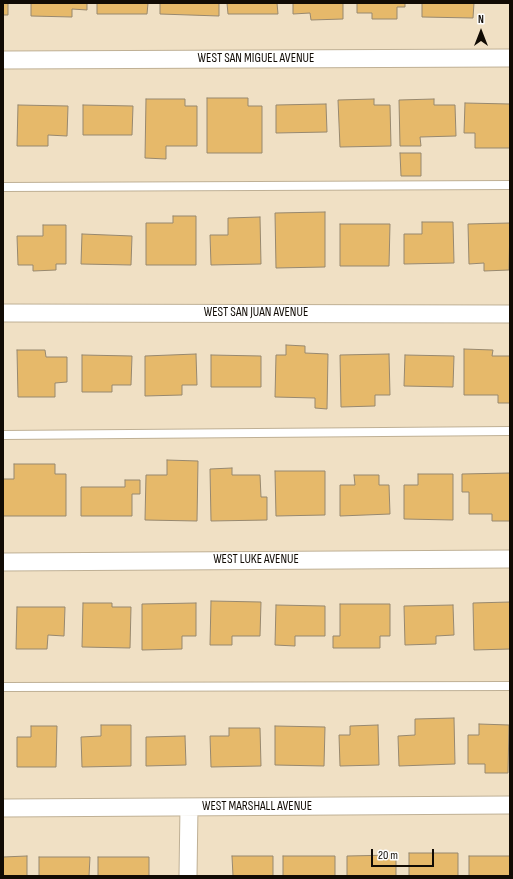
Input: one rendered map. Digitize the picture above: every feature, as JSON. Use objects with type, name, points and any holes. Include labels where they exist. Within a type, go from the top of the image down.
[{"type":"street","name":"WEST SAN MIGUEL AVENUE","points":[[3,60],[510,58]]},
{"type":"street","name":"WEST SAN JUAN AVENUE","points":[[3,313],[510,314]]},
{"type":"street","name":"WEST LUKE AVENUE","points":[[3,562],[510,559]]},
{"type":"street","name":"WEST MARSHALL AVENUE","points":[[3,808],[510,805]]},
{"type":"street","points":[[188,876],[189,807]]},
{"type":"lane","points":[[3,187],[510,185]]},
{"type":"lane","points":[[3,435],[510,431]]},
{"type":"lane","points":[[3,687],[510,686]]},
{"type":"building","points":[[3,3],[8,3],[8,15],[3,15]]},
{"type":"building","points":[[31,3],[87,3],[87,10],[72,9],[72,17],[31,16]]},
{"type":"building","points":[[97,3],[148,3],[147,14],[97,14]]},
{"type":"building","points":[[160,3],[219,3],[219,16],[160,14]]},
{"type":"building","points":[[227,3],[277,3],[278,14],[228,14]]},
{"type":"building","points":[[293,3],[343,3],[343,19],[311,20],[310,13],[293,14]]},
{"type":"building","points":[[357,3],[405,3],[405,7],[397,7],[397,19],[372,19],[372,13],[357,13]]},
{"type":"building","points":[[422,3],[474,3],[473,18],[422,17]]},
{"type":"building","points":[[207,98],[248,98],[248,106],[262,106],[262,153],[207,153]]},
{"type":"building","points":[[146,99],[185,99],[185,106],[197,106],[197,146],[166,146],[166,159],[145,158]]},
{"type":"building","points":[[374,99],[374,105],[390,105],[391,146],[340,147],[338,100]]},
{"type":"building","points":[[434,99],[434,105],[455,105],[456,136],[420,137],[421,146],[400,146],[399,100]]},
{"type":"building","points":[[465,103],[510,104],[510,148],[475,148],[475,133],[464,133]]},
{"type":"building","points":[[326,104],[327,132],[276,133],[276,105]]},
{"type":"building","points":[[18,105],[68,106],[67,136],[48,135],[48,146],[17,146]]},
{"type":"building","points":[[83,105],[133,106],[132,135],[83,135]]},
{"type":"building","points":[[400,153],[421,153],[421,176],[401,176]]},
{"type":"building","points":[[325,212],[325,267],[276,268],[275,213]]},
{"type":"building","points":[[173,216],[196,216],[196,265],[146,265],[146,223],[173,223]]},
{"type":"building","points":[[260,217],[261,264],[211,265],[210,235],[228,235],[228,218]]},
{"type":"building","points":[[422,222],[453,222],[454,263],[404,264],[404,234],[422,234]]},
{"type":"building","points":[[510,223],[509,270],[484,271],[484,263],[469,264],[468,224]]},
{"type":"building","points":[[340,224],[390,224],[389,266],[340,266]]},
{"type":"building","points":[[43,225],[66,225],[66,264],[56,264],[56,270],[33,271],[33,265],[18,265],[17,236],[43,236]]},
{"type":"building","points":[[82,234],[132,236],[131,265],[81,264]]},
{"type":"building","points":[[286,345],[305,346],[305,353],[328,354],[327,409],[315,408],[315,398],[275,397],[276,355],[286,355]]},
{"type":"building","points":[[464,349],[493,350],[492,356],[510,356],[510,403],[498,403],[498,395],[464,395]]},
{"type":"building","points":[[17,350],[45,350],[46,357],[67,357],[67,382],[55,383],[55,397],[18,397]]},
{"type":"building","points":[[196,354],[197,385],[182,385],[182,395],[145,396],[145,356]]},
{"type":"building","points":[[389,354],[390,395],[375,395],[375,406],[341,407],[340,355]]},
{"type":"building","points":[[82,355],[132,356],[131,385],[112,385],[112,392],[82,392]]},
{"type":"building","points":[[211,355],[261,356],[261,387],[211,387]]},
{"type":"building","points":[[405,355],[454,356],[453,387],[404,386]]},
{"type":"building","points":[[167,460],[198,461],[197,521],[145,520],[146,475],[167,475]]},
{"type":"building","points":[[14,464],[55,464],[55,474],[66,474],[66,516],[3,516],[3,479],[14,479]]},
{"type":"building","points":[[232,468],[232,475],[260,475],[261,497],[267,497],[267,520],[211,521],[210,469]]},
{"type":"building","points":[[275,471],[325,471],[325,515],[276,516]]},
{"type":"building","points":[[510,473],[510,521],[492,521],[492,514],[469,514],[469,492],[462,492],[462,474]]},
{"type":"building","points":[[418,474],[453,474],[453,520],[404,519],[404,485],[418,485]]},
{"type":"building","points":[[354,475],[379,475],[379,485],[389,485],[390,514],[340,516],[340,485],[355,485]]},
{"type":"building","points":[[125,480],[140,480],[140,494],[132,494],[132,516],[81,516],[81,487],[125,487]]},
{"type":"building","points":[[211,601],[261,602],[260,636],[232,636],[232,645],[210,645]]},
{"type":"building","points":[[510,602],[510,649],[474,650],[473,603]]},
{"type":"building","points":[[83,603],[112,603],[112,607],[131,607],[130,648],[82,647]]},
{"type":"building","points":[[196,603],[196,636],[182,636],[182,649],[142,650],[142,604]]},
{"type":"building","points":[[340,604],[390,604],[390,636],[380,636],[380,648],[333,648],[333,636],[340,636]]},
{"type":"building","points":[[276,605],[325,606],[325,636],[295,636],[295,646],[275,645]]},
{"type":"building","points":[[453,605],[454,635],[436,636],[436,644],[405,645],[404,606]]},
{"type":"building","points":[[17,607],[65,607],[64,636],[48,635],[47,649],[16,649]]},
{"type":"building","points":[[454,718],[455,764],[399,766],[398,736],[415,735],[415,719]]},
{"type":"building","points":[[479,724],[509,725],[508,773],[485,773],[485,764],[468,764],[468,735],[479,735]]},
{"type":"building","points":[[101,725],[131,725],[131,766],[82,767],[81,737],[101,736]]},
{"type":"building","points":[[378,725],[379,765],[340,766],[339,735],[350,735],[350,726]]},
{"type":"building","points":[[31,726],[57,726],[56,767],[17,767],[17,737],[31,737]]},
{"type":"building","points":[[275,726],[325,727],[324,766],[275,765]]},
{"type":"building","points":[[229,728],[260,728],[261,766],[211,767],[210,736],[229,736]]},
{"type":"building","points":[[185,736],[186,765],[146,766],[146,737]]},
{"type":"building","points":[[409,853],[458,853],[458,876],[409,876]]},
{"type":"building","points":[[396,855],[396,876],[347,876],[347,856]]},
{"type":"building","points":[[27,856],[27,876],[3,876],[3,857]]},
{"type":"building","points":[[232,856],[273,856],[273,876],[233,876]]},
{"type":"building","points":[[283,856],[335,856],[335,876],[283,876]]},
{"type":"building","points":[[469,856],[510,856],[510,876],[469,876]]},
{"type":"building","points":[[39,857],[90,857],[89,876],[39,876]]},
{"type":"building","points":[[98,857],[149,857],[149,876],[98,876]]}]
